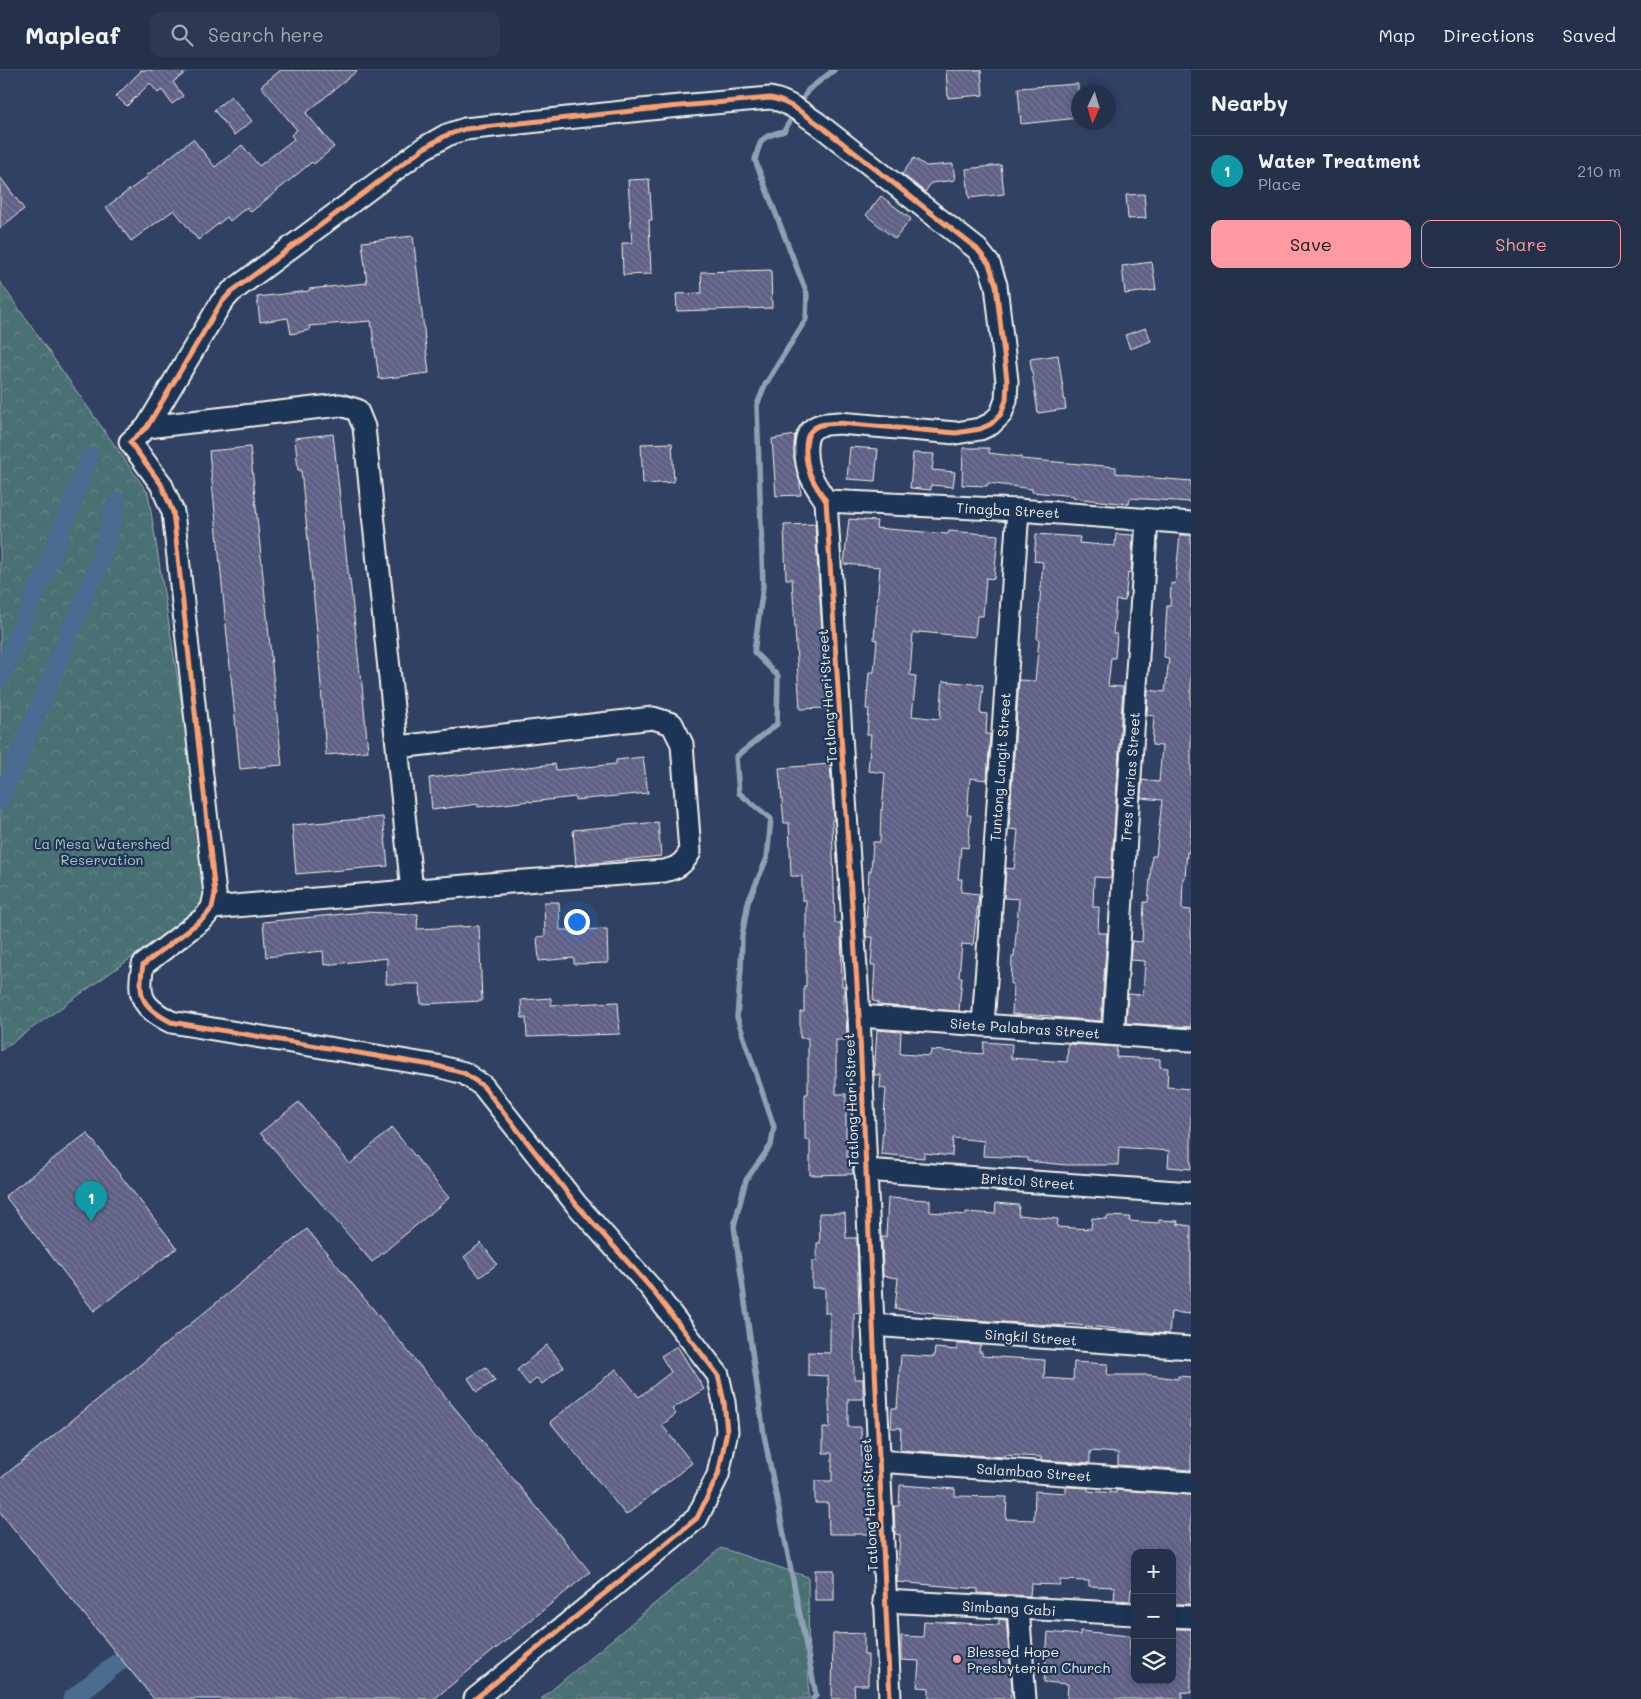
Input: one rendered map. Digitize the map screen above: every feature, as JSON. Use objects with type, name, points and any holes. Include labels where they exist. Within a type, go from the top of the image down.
[{"type":"street","points":[[475,1699],[697,1518],[718,1475],[727,1431],[724,1402],[718,1375],[650,1287],[576,1204],[483,1086],[464,1073],[437,1066],[171,1022],[154,1013],[142,998],[140,982],[143,965],[204,918],[212,908],[215,894],[173,512],[161,484],[130,442],[147,427],[221,303],[231,292],[424,148],[447,134],[475,128],[770,98],[790,105],[817,123],[977,249],[988,264],[996,285],[1008,381],[1006,400],[1001,414],[991,424],[980,429],[956,432],[839,424],[826,424],[813,428],[808,434],[806,445],[809,472],[826,501]]},
{"type":"street","points":[[147,427],[340,405],[357,410],[364,427],[412,891]]},
{"type":"street","name":"Tinagba Street","points":[[826,501],[1018,510],[1191,523]]},
{"type":"street","name":"Tatlong Hari Street","points":[[826,501],[859,1016],[884,1601],[890,1699]]},
{"type":"street","name":"Tuntong Langit Street","points":[[982,1025],[1018,510]]},
{"type":"street","name":"Tres Marias Street","points":[[1113,1034],[1147,520]]},
{"type":"street","points":[[212,908],[511,882],[664,871],[676,868],[684,862],[690,852],[682,744],[672,724],[653,718],[398,747]]},
{"type":"street","name":"Siete Palabras Street","points":[[859,1016],[1191,1040]]},
{"type":"street","name":"Bristol Street","points":[[865,1170],[1191,1193]]},
{"type":"street","name":"Singkil Street","points":[[872,1325],[1191,1348]]},
{"type":"street","name":"Salambao Street","points":[[878,1461],[1191,1483]]},
{"type":"street","name":"Simbang Gabi","points":[[884,1601],[1131,1614]]},
{"type":"street","points":[[1018,1608],[1025,1699]]},
{"type":"street","points":[[1176,1616],[1191,1617]]},
{"type":"green space","name":"La Mesa Watershed Reservation","points":[[0,282],[148,493],[213,900],[0,1051]]},
{"type":"green space","points":[[721,1548],[808,1577],[809,1699],[541,1699]]},
{"type":"building","points":[[140,70],[189,70],[173,82],[183,96],[172,104],[162,90],[158,93],[150,83],[127,106],[116,96]]},
{"type":"building","points":[[281,70],[358,70],[306,113],[334,147],[314,164],[312,162],[251,212],[247,207],[230,221],[227,217],[198,240],[174,210],[131,241],[106,207],[147,177],[193,139],[215,167],[242,145],[259,166],[294,139],[291,135],[297,130],[261,86]]},
{"type":"building","points":[[946,70],[981,70],[983,95],[948,98]]},
{"type":"building","points":[[1078,84],[1071,85],[1071,119],[1021,124],[1018,88]]},
{"type":"building","points":[[231,96],[252,121],[234,135],[214,110]]},
{"type":"building","points":[[914,158],[926,166],[953,164],[955,180],[931,183],[925,192],[902,174]]},
{"type":"building","points":[[1001,165],[1004,194],[969,198],[966,169]]},
{"type":"building","points":[[0,177],[24,209],[0,228]]},
{"type":"building","points":[[649,179],[652,220],[649,220],[651,274],[623,275],[622,243],[632,243],[628,180]]},
{"type":"building","points":[[1144,194],[1146,218],[1128,219],[1126,195]]},
{"type":"building","points":[[881,196],[911,219],[895,239],[866,215]]},
{"type":"building","points":[[413,236],[429,373],[379,379],[371,321],[309,326],[310,330],[291,334],[288,318],[260,322],[257,297],[367,283],[362,242]]},
{"type":"building","points":[[1152,262],[1156,290],[1125,294],[1122,266]]},
{"type":"building","points":[[771,270],[772,308],[677,311],[676,294],[702,293],[701,272]]},
{"type":"building","points":[[1146,328],[1151,341],[1130,349],[1125,335]]},
{"type":"building","points":[[1058,355],[1066,409],[1038,413],[1030,359]]},
{"type":"building","points":[[333,434],[368,751],[326,755],[317,631],[301,470],[298,470],[295,438]]},
{"type":"building","points":[[795,435],[794,459],[801,495],[776,496],[772,439]]},
{"type":"building","points":[[672,443],[674,482],[643,484],[641,444]]},
{"type":"building","points":[[250,447],[282,765],[240,769],[209,451]]},
{"type":"building","points":[[850,447],[878,449],[875,481],[847,479]]},
{"type":"building","points":[[963,448],[989,448],[989,453],[1021,457],[1021,459],[1116,467],[1116,473],[1132,476],[1191,481],[1191,502],[1130,498],[1129,504],[1032,492],[1032,489],[988,483],[987,486],[962,485]]},
{"type":"building","points":[[913,453],[934,454],[932,470],[955,472],[953,487],[931,485],[931,490],[910,488]]},
{"type":"building","points":[[849,519],[877,521],[876,528],[948,534],[949,531],[998,535],[994,579],[986,578],[983,616],[977,616],[975,637],[913,633],[910,675],[916,676],[912,716],[940,719],[943,681],[983,685],[980,713],[987,714],[986,734],[990,734],[987,780],[970,778],[967,815],[971,815],[968,848],[961,847],[958,879],[962,879],[961,892],[979,894],[973,945],[962,944],[959,977],[962,977],[959,1011],[878,1005],[878,1002],[873,1001],[875,965],[871,965],[873,937],[866,937],[866,924],[869,871],[871,871],[873,842],[880,842],[885,773],[868,771],[871,735],[867,735],[869,709],[866,709],[869,672],[874,672],[877,640],[874,639],[880,567],[844,564]]},
{"type":"building","points":[[815,524],[827,708],[800,709],[792,579],[786,579],[784,525]]},
{"type":"building","points":[[1036,534],[1080,537],[1079,543],[1115,546],[1116,534],[1133,535],[1131,573],[1128,572],[1125,601],[1116,600],[1113,634],[1117,634],[1115,658],[1111,658],[1108,686],[1123,687],[1111,878],[1094,877],[1093,907],[1099,907],[1098,933],[1107,933],[1101,1021],[1012,1014],[1012,957],[1014,957],[1019,899],[1004,898],[1006,868],[1014,869],[1018,830],[1009,829],[1019,680],[1035,681],[1039,640],[1037,638],[1043,562],[1034,561]]},
{"type":"building","points":[[1180,535],[1191,535],[1191,831],[1185,878],[1183,878],[1182,909],[1191,910],[1191,1027],[1126,1023],[1128,994],[1143,995],[1145,961],[1130,960],[1132,941],[1142,942],[1144,902],[1148,902],[1152,856],[1156,856],[1162,800],[1141,798],[1142,780],[1159,782],[1162,746],[1152,745],[1154,716],[1147,715],[1148,690],[1165,692],[1169,658],[1164,657],[1167,606],[1170,606],[1171,583],[1175,584]]},
{"type":"building","points":[[643,757],[648,793],[575,800],[575,797],[478,807],[478,804],[432,810],[429,778],[555,764],[556,770],[616,764],[616,760]]},
{"type":"building","points":[[830,764],[834,820],[832,820],[835,923],[841,923],[842,986],[844,986],[847,1040],[836,1040],[836,1094],[846,1094],[847,1157],[853,1157],[853,1174],[810,1175],[810,1140],[805,1140],[805,1094],[808,1094],[808,1038],[800,1038],[800,1012],[804,1012],[804,986],[806,986],[806,900],[802,900],[802,876],[791,876],[789,823],[784,823],[779,768]]},
{"type":"building","points":[[383,817],[388,866],[296,874],[292,825]]},
{"type":"building","points":[[658,822],[661,856],[576,865],[573,830]]},
{"type":"building","points":[[544,902],[559,902],[560,930],[607,929],[608,963],[574,964],[574,958],[539,961],[537,937],[545,936]]},
{"type":"building","points":[[363,912],[418,914],[417,929],[479,926],[482,1001],[421,1004],[420,984],[386,984],[387,958],[324,965],[323,951],[266,957],[263,922]]},
{"type":"building","points":[[551,998],[551,1005],[618,1002],[620,1034],[527,1037],[526,1018],[522,1018],[521,1000]]},
{"type":"building","points":[[877,1030],[901,1032],[900,1054],[930,1056],[931,1050],[983,1054],[984,1042],[1012,1044],[1011,1058],[1067,1062],[1068,1044],[1117,1047],[1116,1057],[1160,1059],[1160,1067],[1168,1068],[1167,1087],[1191,1089],[1191,1169],[1168,1167],[1169,1151],[1119,1147],[1118,1165],[1066,1165],[1027,1161],[1027,1158],[983,1156],[984,1141],[953,1138],[952,1156],[924,1153],[924,1158],[881,1154],[886,1089],[880,1088],[881,1075],[874,1075]]},
{"type":"building","points":[[299,1102],[350,1164],[392,1128],[449,1198],[372,1262],[260,1133]]},
{"type":"building","points":[[87,1133],[177,1248],[94,1311],[5,1196]]},
{"type":"building","points":[[888,1198],[930,1200],[930,1212],[966,1215],[966,1212],[995,1214],[996,1203],[1019,1205],[1018,1215],[1058,1219],[1057,1227],[1091,1229],[1092,1218],[1107,1219],[1107,1216],[1130,1217],[1129,1221],[1159,1223],[1159,1220],[1178,1221],[1177,1224],[1191,1226],[1191,1314],[1171,1312],[1169,1334],[1066,1324],[1066,1326],[959,1319],[959,1317],[934,1315],[934,1313],[895,1309],[898,1278],[883,1276],[882,1237],[886,1237]]},
{"type":"building","points":[[819,1213],[845,1213],[846,1238],[857,1238],[859,1314],[854,1313],[854,1379],[863,1379],[863,1399],[848,1399],[848,1427],[861,1427],[862,1461],[866,1461],[867,1467],[870,1534],[829,1534],[828,1503],[815,1503],[815,1481],[832,1481],[832,1453],[823,1453],[823,1428],[830,1428],[828,1376],[808,1375],[808,1352],[830,1353],[830,1313],[825,1313],[825,1288],[812,1288],[812,1261],[817,1261],[817,1243],[820,1243]]},
{"type":"building","points":[[307,1229],[590,1572],[434,1699],[154,1699],[0,1512],[0,1479]]},
{"type":"building","points":[[481,1243],[497,1264],[480,1277],[464,1257]]},
{"type":"building","points":[[957,1344],[980,1345],[979,1352],[982,1352],[982,1356],[1045,1360],[1044,1378],[1073,1380],[1074,1362],[1108,1364],[1107,1375],[1150,1375],[1178,1379],[1178,1376],[1191,1377],[1191,1470],[1118,1465],[1118,1453],[1090,1451],[1090,1463],[1041,1460],[1041,1457],[1004,1455],[1004,1457],[900,1450],[901,1428],[891,1428],[892,1408],[897,1408],[901,1355],[934,1357],[935,1348],[957,1350]]},
{"type":"building","points":[[547,1345],[564,1367],[542,1384],[537,1378],[529,1385],[517,1370]]},
{"type":"building","points":[[677,1346],[704,1389],[672,1409],[676,1414],[662,1425],[692,1463],[626,1515],[550,1422],[616,1369],[639,1397],[671,1372],[661,1356]]},
{"type":"building","points":[[486,1367],[495,1381],[477,1392],[468,1378]]},
{"type":"building","points":[[900,1485],[955,1489],[955,1496],[1007,1497],[1006,1519],[1034,1520],[1035,1491],[1066,1493],[1066,1487],[1088,1488],[1088,1491],[1116,1493],[1116,1490],[1191,1495],[1191,1604],[1176,1604],[1176,1549],[1131,1549],[1130,1601],[1114,1600],[1115,1587],[1089,1586],[1089,1581],[1060,1580],[1060,1585],[1031,1584],[1030,1596],[978,1593],[978,1589],[897,1582],[900,1535],[895,1534],[894,1506],[899,1506]]},
{"type":"building","points":[[815,1570],[834,1570],[834,1600],[815,1600]]},
{"type":"building","points":[[999,1619],[1006,1620],[1012,1688],[1010,1699],[929,1699],[929,1688],[917,1687],[919,1661],[901,1660],[901,1636],[923,1637],[924,1621],[999,1625]]},
{"type":"building","points":[[1176,1629],[1191,1629],[1191,1693],[1182,1692],[1182,1699],[1067,1699],[1068,1684],[1044,1682],[1048,1632],[1080,1635],[1080,1631],[1130,1636],[1129,1654],[1131,1657],[1131,1684],[1176,1684]]},
{"type":"building","points":[[864,1633],[864,1655],[868,1655],[868,1685],[854,1685],[855,1699],[832,1699],[833,1634]]},
{"type":"waterway","points":[[799,106],[808,90],[834,70]]},
{"type":"waterway","points":[[795,113],[784,131],[763,139],[755,160],[807,294],[806,319],[765,385],[757,405],[763,587],[754,652],[778,676],[777,724],[736,757],[739,793],[771,819],[767,858],[748,902],[742,936],[737,1017],[774,1127],[771,1145],[746,1180],[734,1226],[764,1435],[816,1695],[813,1699]]},
{"type":"waterway","points":[[0,678],[54,548],[89,457]]},
{"type":"waterway","points":[[0,801],[98,565],[117,502]]},
{"type":"waterway","points":[[72,1699],[121,1660]]},
{"type":"cycle path","points":[[475,1699],[697,1518],[718,1475],[727,1431],[724,1402],[718,1375],[650,1287],[576,1204],[483,1086],[464,1073],[437,1066],[171,1022],[161,1017],[144,1000],[141,985],[143,965],[204,918],[212,908],[215,894],[173,512],[161,484],[130,442],[147,427],[221,303],[231,292],[424,148],[447,135],[465,129],[770,98],[789,105],[817,123],[977,249],[989,264],[996,285],[1007,381],[1006,400],[1001,414],[991,424],[980,429],[956,433],[839,423],[818,426],[813,429],[807,438],[806,444],[806,457],[810,474],[826,501],[859,1016],[890,1699]]},
{"type":"place","name":"Water Treatment","points":[[91,1222]]},
{"type":"place","name":"Blessed Hope Presbyterian Church","points":[[957,1659]]}]
